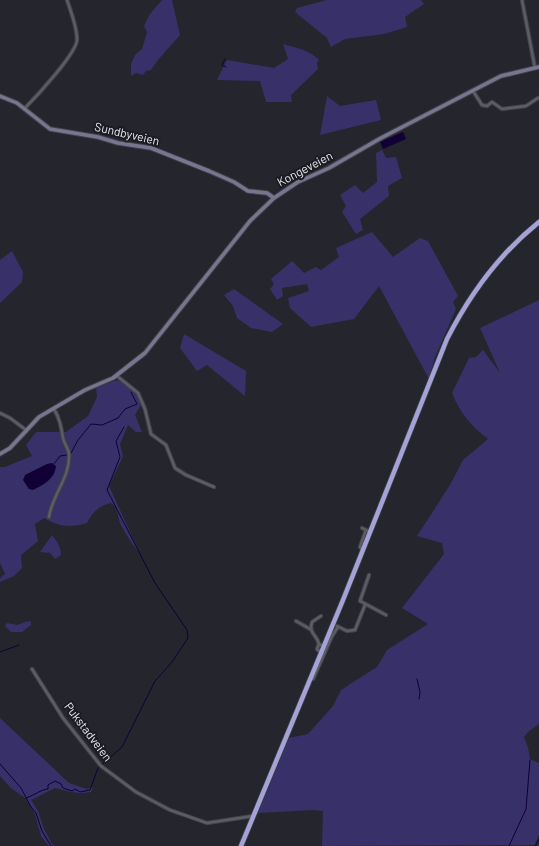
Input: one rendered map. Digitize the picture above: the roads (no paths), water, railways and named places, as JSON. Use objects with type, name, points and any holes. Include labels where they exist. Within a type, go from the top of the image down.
[{"type":"highway","points":[[241,846],[363,550],[368,531],[441,354],[460,314],[491,270],[516,243],[539,222]]},
{"type":"main road","name":"Kongeveien","points":[[0,454],[10,448],[36,419],[85,390],[117,376],[150,347],[250,221],[274,198],[298,182],[329,168],[366,146],[501,76],[537,67]]},
{"type":"main road","name":"Sundbyveien","points":[[0,96],[24,109],[42,124],[53,130],[98,137],[118,144],[151,148],[234,182],[248,191],[266,193],[274,198]]},
{"type":"street","points":[[24,109],[63,64],[76,44],[77,38],[67,0]]},
{"type":"street","points":[[522,0],[537,67]]},
{"type":"street","points":[[473,91],[482,105],[487,106],[492,102],[502,109],[526,106],[538,98]]},
{"type":"street","points":[[117,376],[138,393],[146,414],[151,434],[166,445],[175,468],[186,475],[214,486]]},
{"type":"street","points":[[49,517],[54,500],[66,475],[69,456],[63,439],[61,423],[54,409]]},
{"type":"street","points":[[0,413],[10,418],[26,430]]},
{"type":"street","points":[[362,528],[368,531]]},
{"type":"street","points":[[370,575],[360,600],[365,605],[386,615]]},
{"type":"street","points":[[333,624],[348,631],[355,630],[365,605]]},
{"type":"street","points":[[310,628],[312,622],[321,616]]},
{"type":"street","points":[[296,621],[310,628],[312,633],[318,639],[319,644],[317,649],[319,651]]},
{"type":"street","points":[[313,680],[332,636],[338,627]]},
{"type":"street","points":[[319,644],[324,646]]},
{"type":"street","name":"Pukstadveien","points":[[32,669],[63,718],[100,765],[121,782],[150,800],[205,823],[214,823],[247,815],[254,816]]},
{"type":"waterway","points":[[225,59],[222,65],[226,67]]},
{"type":"waterway","points":[[71,453],[78,440],[91,424],[102,425],[118,418],[125,409],[137,404],[131,392]]},
{"type":"waterway","points":[[26,798],[48,789],[48,785],[55,781],[61,784],[63,788],[72,791],[75,789],[80,792],[90,790],[98,768],[122,747],[155,681],[172,662],[188,638],[187,630],[155,583],[107,490],[120,457],[116,441],[124,427]]},
{"type":"waterway","points":[[54,464],[60,456],[67,455]]},
{"type":"waterway","points":[[0,652],[19,645]]},
{"type":"waterway","points":[[417,679],[420,692],[419,699]]},
{"type":"waterway","points":[[509,846],[526,809],[530,760]]},
{"type":"waterway","points":[[0,764],[21,788],[31,807],[36,813],[42,831],[51,846]]},
{"type":"waterway","points":[[535,846],[539,839]]}]
